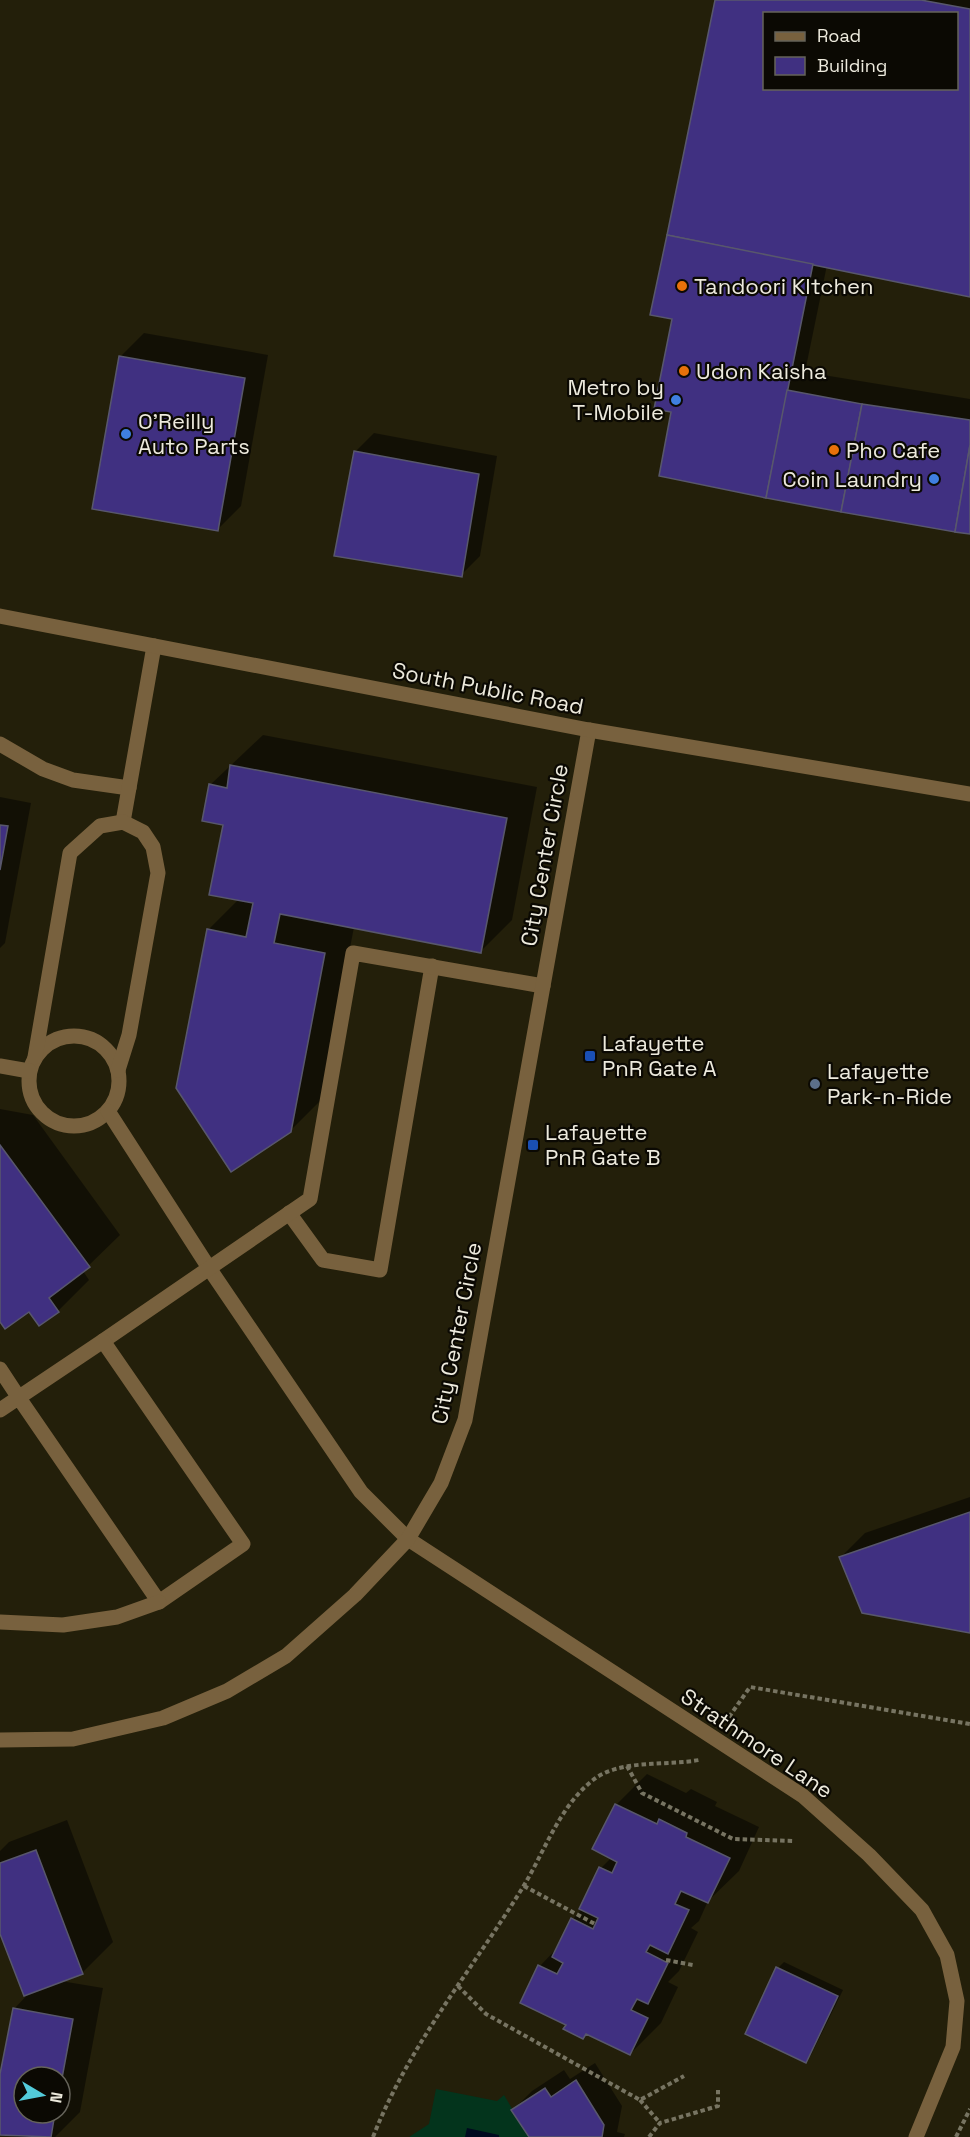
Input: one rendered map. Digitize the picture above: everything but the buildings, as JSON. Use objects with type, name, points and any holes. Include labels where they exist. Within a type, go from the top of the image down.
[{"type":"street","name":"South Public Road","points":[[0,616],[589,730],[970,794]]},
{"type":"street","points":[[123,822],[154,646]]},
{"type":"street","name":"City Center Circle","points":[[0,1740],[73,1739],[163,1718],[227,1692],[286,1656],[355,1595],[408,1539],[441,1483],[465,1420],[589,730]]},
{"type":"street","points":[[0,744],[43,768],[73,780],[129,788]]},
{"type":"street","points":[[123,822],[143,832],[153,847],[158,873],[129,1035],[118,1070],[116,1099],[108,1111],[82,1125],[68,1126],[54,1122],[42,1113],[33,1101],[29,1087],[70,853],[100,826],[123,822]]},
{"type":"street","points":[[0,1410],[310,1199],[353,953],[543,986]]},
{"type":"street","points":[[289,1214],[323,1260],[380,1270],[432,966]]},
{"type":"street","points":[[32,1064],[45,1046],[58,1038],[73,1035],[88,1037],[102,1044],[112,1056],[118,1070]]},
{"type":"street","points":[[0,1066],[32,1064]]},
{"type":"street","name":"Strathmore Lane","points":[[108,1111],[209,1268],[362,1492],[408,1539],[803,1796],[869,1855],[922,1910],[947,1955],[957,2001],[953,2047],[916,2137]]},
{"type":"street","points":[[0,1622],[63,1625],[117,1617],[159,1602],[243,1544],[103,1341]]},
{"type":"street","points":[[0,1369],[159,1602]]},
{"type":"path","points":[[374,2137],[389,2097],[416,2048],[524,1886],[570,1803],[594,1779],[627,1766],[699,1760],[750,1687],[970,1724]]},
{"type":"path","points":[[627,1766],[642,1793],[733,1839],[793,1840]]},
{"type":"path","points":[[524,1886],[595,1924]]},
{"type":"path","points":[[666,1960],[693,1965]]},
{"type":"path","points":[[458,1986],[486,2014],[640,2100],[660,2123]]},
{"type":"path","points":[[640,2100],[684,2076]]},
{"type":"path","points":[[649,2137],[660,2123],[718,2106],[718,2090]]},
{"type":"path","points":[[956,2137],[970,2109]]},
{"type":"green space","points":[[436,2089],[497,2101],[504,2095],[529,2137],[409,2137],[429,2124]]},
{"type":"water","points":[[467,2128],[499,2135],[499,2137],[465,2137]]},
{"type":"place","name":"Tandoori KItchen","points":[[682,286]]},
{"type":"place","name":"Udon Kaisha","points":[[684,371]]},
{"type":"place","name":"Metro by T-Mobile","points":[[676,400]]},
{"type":"place","name":"O'Reilly Auto Parts","points":[[126,434]]},
{"type":"place","name":"Pho Cafe","points":[[834,450]]},
{"type":"place","name":"Coin Laundry","points":[[934,479]]},
{"type":"place","name":"Lafayette PnR Gate A","points":[[590,1056]]},
{"type":"place","name":"Lafayette Park-n-Ride","points":[[815,1084]]},
{"type":"place","name":"Lafayette PnR Gate B","points":[[533,1145]]}]
